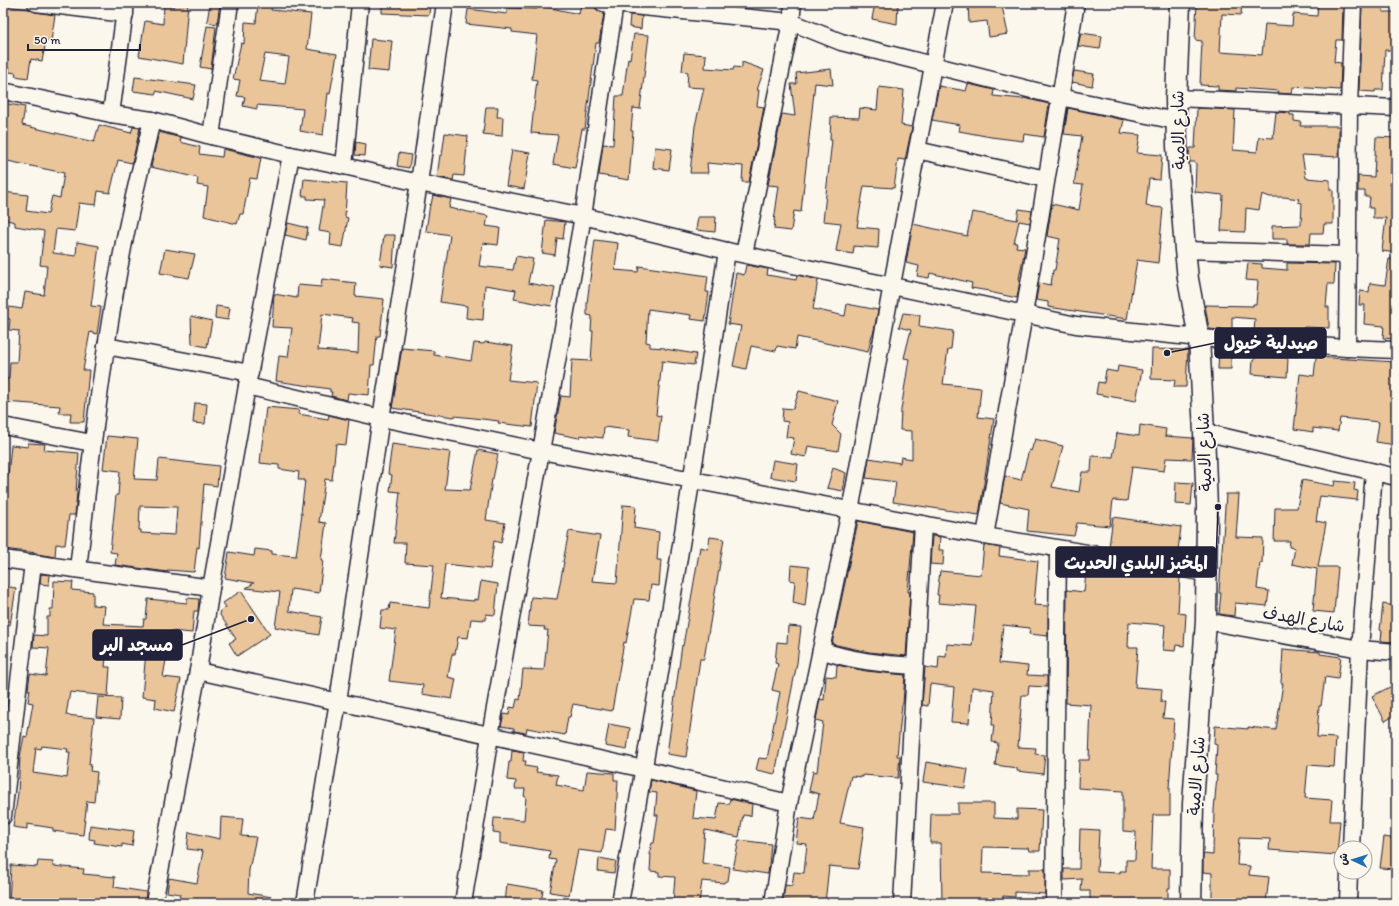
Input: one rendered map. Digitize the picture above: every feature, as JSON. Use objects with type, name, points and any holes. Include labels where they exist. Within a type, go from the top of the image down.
[{"type":"street","points":[[36,3],[125,8],[111,114]]},
{"type":"street","points":[[210,136],[230,3]]},
{"type":"street","points":[[344,166],[360,3]]},
{"type":"street","points":[[305,903],[419,183],[445,3]]},
{"type":"street","points":[[463,903],[490,736],[583,216],[611,3],[791,22],[841,42],[1060,97],[1176,121]]},
{"type":"street","points":[[744,254],[791,22],[793,3]]},
{"type":"street","points":[[773,903],[788,803],[850,511],[945,3]]},
{"type":"street","points":[[985,536],[1076,3]]},
{"type":"street","name":"شارع الامية","points":[[1180,3],[1176,98],[1179,186],[1188,279],[1199,338],[1204,432],[1207,574],[1206,621],[1193,804],[1191,903]]},
{"type":"street","points":[[1347,348],[1350,106],[1353,3]]},
{"type":"street","points":[[3,91],[111,114],[152,120],[210,136],[291,155],[419,183],[583,216],[727,251],[1076,325],[1199,338],[1396,350]]},
{"type":"street","points":[[1176,98],[1396,108]]},
{"type":"street","points":[[78,569],[92,443],[106,346],[122,252],[152,120]]},
{"type":"street","points":[[917,150],[1046,179]]},
{"type":"street","points":[[154,903],[198,671],[211,588],[248,380],[291,155]]},
{"type":"street","points":[[1185,250],[1348,255]]},
{"type":"street","points":[[620,903],[644,769],[692,479],[727,251]]},
{"type":"street","points":[[106,346],[248,380],[381,418],[541,451],[692,479],[850,511],[1058,549],[1207,574]]},
{"type":"street","points":[[3,426],[92,443]]},
{"type":"street","points":[[1204,432],[1396,477]]},
{"type":"street","points":[[1351,840],[1360,649],[1374,472]]},
{"type":"street","points":[[902,903],[923,524]]},
{"type":"street","points":[[1054,903],[1058,549]]},
{"type":"street","points":[[3,559],[211,588]]},
{"type":"street","points":[[3,816],[33,563]]},
{"type":"street","name":"شارع الهدف","points":[[1206,621],[1360,649],[1396,652]]},
{"type":"street","points":[[821,650],[840,656],[873,662],[915,666]]},
{"type":"street","points":[[198,671],[644,769],[788,803]]},
{"type":"street","points":[[1348,903],[1349,880]]},
{"type":"building","points":[[174,3],[188,3],[183,64],[139,56],[145,21],[163,24],[164,6],[174,7]]},
{"type":"building","points":[[210,3],[220,3],[217,24],[207,22]]},
{"type":"building","points":[[258,3],[272,3],[271,10],[311,14],[307,49],[337,54],[330,94],[328,93],[323,135],[300,131],[303,109],[257,105],[257,109],[243,106],[245,97],[237,96],[240,80],[233,79],[241,43],[244,44],[245,22],[256,23]],"holes":[[[265,54],[289,57],[285,84],[259,81]]]},
{"type":"building","points":[[382,3],[430,3],[429,15],[382,13]]},
{"type":"building","points":[[875,3],[898,3],[897,24],[872,19]]},
{"type":"building","points":[[968,3],[1000,3],[1008,34],[989,37],[987,21],[969,23]]},
{"type":"building","points":[[1197,3],[1242,3],[1241,15],[1222,14],[1220,52],[1262,55],[1265,24],[1292,26],[1293,14],[1317,16],[1318,3],[1343,3],[1342,40],[1336,40],[1334,62],[1341,63],[1340,90],[1293,87],[1292,94],[1278,93],[1279,91],[1236,88],[1236,91],[1218,90],[1218,86],[1200,85],[1202,41],[1195,40]]},
{"type":"building","points":[[1362,3],[1383,3],[1383,12],[1396,12],[1396,51],[1385,50],[1383,90],[1375,90],[1375,92],[1359,91]]},
{"type":"building","points":[[581,4],[594,6],[598,11],[604,13],[599,43],[596,43],[585,129],[582,129],[575,168],[553,164],[558,135],[531,133],[537,80],[532,79],[537,35],[512,32],[512,29],[466,24],[468,9],[507,14],[507,8],[537,9],[537,5],[579,14]]},
{"type":"building","points":[[6,6],[29,9],[35,12],[55,15],[51,41],[46,41],[42,61],[31,59],[28,78],[15,76],[16,73],[9,72],[9,68],[3,67],[5,35],[3,35],[3,29]]},
{"type":"building","points":[[630,15],[642,16],[641,29],[629,27]]},
{"type":"building","points":[[207,26],[216,27],[211,69],[200,67]]},
{"type":"building","points":[[1081,33],[1102,36],[1100,49],[1078,46]]},
{"type":"building","points":[[634,34],[649,35],[640,109],[633,108],[631,131],[633,131],[629,180],[599,175],[603,144],[613,145],[616,96],[623,96],[628,58],[630,59]]},
{"type":"building","points":[[371,39],[392,41],[389,72],[368,70]]},
{"type":"building","points":[[684,53],[706,55],[705,68],[733,70],[734,67],[742,68],[742,62],[764,70],[757,90],[759,90],[757,106],[764,107],[749,182],[742,182],[743,166],[707,163],[708,173],[690,173],[695,126],[704,88],[687,87],[688,72],[682,71]]},
{"type":"building","points":[[831,69],[833,85],[815,83],[801,212],[794,211],[791,231],[774,229],[779,186],[768,185],[782,114],[795,116],[791,84],[797,84],[796,73]]},
{"type":"building","points":[[1074,71],[1094,74],[1092,86],[1072,82]]},
{"type":"building","points":[[135,77],[196,85],[193,99],[156,91],[156,94],[133,91]]},
{"type":"building","points":[[968,84],[994,90],[993,96],[1024,98],[1049,104],[1044,137],[1024,134],[1023,141],[991,137],[959,131],[960,125],[932,120],[939,86],[966,91]]},
{"type":"building","points":[[879,87],[904,90],[901,125],[912,127],[905,160],[898,159],[894,188],[864,186],[857,227],[879,229],[878,248],[854,246],[853,254],[836,251],[841,223],[823,221],[832,140],[830,140],[831,117],[859,118],[860,108],[877,110]]},
{"type":"building","points":[[3,103],[25,107],[22,125],[94,142],[99,125],[131,133],[133,127],[140,128],[132,163],[118,160],[110,193],[98,191],[96,205],[79,203],[75,231],[56,229],[53,253],[76,256],[77,242],[99,246],[91,306],[101,307],[97,334],[90,332],[83,370],[89,370],[84,422],[70,422],[71,413],[59,413],[60,406],[4,402],[6,379],[9,379],[10,362],[17,362],[19,331],[9,330],[10,319],[3,318],[3,306],[22,309],[25,292],[44,295],[47,266],[40,265],[44,231],[15,226],[15,222],[3,219],[3,192],[28,195],[26,211],[48,214],[52,196],[60,198],[64,173],[3,160],[3,141],[7,115],[3,115]]},
{"type":"building","points":[[486,107],[498,107],[497,117],[503,117],[502,136],[483,134]]},
{"type":"building","points":[[1068,108],[1124,120],[1121,133],[1140,135],[1137,153],[1162,155],[1160,180],[1149,179],[1146,206],[1163,208],[1158,263],[1137,260],[1127,319],[1048,307],[1048,302],[1036,300],[1039,283],[1051,285],[1053,270],[1055,270],[1060,239],[1047,236],[1052,204],[1079,210],[1083,185],[1074,184],[1082,136],[1064,134]]},
{"type":"building","points":[[1197,108],[1235,110],[1233,150],[1257,152],[1259,137],[1273,138],[1276,112],[1290,113],[1290,115],[1294,115],[1294,121],[1301,122],[1300,126],[1339,126],[1339,157],[1302,155],[1306,178],[1330,180],[1330,190],[1333,190],[1333,224],[1324,224],[1323,233],[1311,233],[1310,244],[1287,244],[1287,239],[1272,239],[1272,226],[1301,225],[1302,203],[1298,202],[1299,199],[1270,197],[1262,194],[1259,210],[1246,208],[1245,232],[1221,231],[1223,195],[1195,192],[1196,164],[1195,162],[1190,162],[1189,154],[1190,148],[1195,148]]},
{"type":"building","points":[[159,132],[181,138],[180,142],[200,147],[199,154],[222,157],[223,149],[261,158],[257,179],[250,178],[243,214],[240,214],[237,224],[204,216],[208,187],[197,185],[198,178],[151,167]]},
{"type":"building","points":[[445,133],[468,136],[464,176],[454,175],[453,180],[437,177]]},
{"type":"building","points":[[1376,137],[1396,138],[1396,153],[1392,153],[1390,185],[1396,185],[1396,199],[1392,198],[1391,202],[1396,203],[1396,253],[1382,251],[1386,218],[1373,218],[1373,208],[1369,208],[1370,197],[1365,197],[1365,191],[1358,191],[1358,176],[1374,177]]},
{"type":"building","points":[[356,142],[366,144],[365,156],[355,155]]},
{"type":"building","points":[[655,147],[672,149],[669,170],[653,168]]},
{"type":"building","points":[[512,150],[530,153],[524,189],[506,186]]},
{"type":"building","points":[[399,153],[411,155],[409,168],[397,166]]},
{"type":"building","points":[[304,179],[347,183],[345,217],[348,218],[343,247],[330,245],[331,233],[319,231],[324,200],[307,199],[307,196],[302,196]]},
{"type":"building","points":[[433,195],[451,199],[449,208],[488,216],[486,226],[500,228],[498,245],[483,243],[479,266],[513,270],[516,256],[533,259],[528,283],[555,288],[551,306],[514,299],[516,290],[485,285],[483,320],[466,318],[467,306],[440,302],[450,235],[426,231],[430,204],[431,205]]},
{"type":"building","points":[[1019,209],[1032,211],[1030,223],[1019,221],[1014,243],[1017,243],[1016,247],[1025,248],[1017,298],[971,288],[972,283],[930,273],[929,278],[917,276],[919,266],[906,263],[913,224],[967,236],[972,212],[1017,220]]},
{"type":"building","points":[[698,217],[716,217],[715,232],[696,230]]},
{"type":"building","points":[[546,220],[565,222],[563,239],[557,238],[555,255],[542,253]]},
{"type":"building","points":[[288,223],[308,228],[306,240],[285,235]]},
{"type":"building","points":[[384,235],[395,235],[393,267],[380,265]]},
{"type":"building","points":[[595,240],[618,243],[615,270],[638,272],[639,266],[708,276],[706,292],[709,292],[705,321],[690,319],[691,315],[648,309],[646,342],[650,343],[650,347],[665,348],[696,354],[694,365],[662,361],[656,415],[661,416],[658,441],[628,437],[629,430],[604,427],[603,438],[580,435],[579,438],[554,433],[561,396],[570,397],[572,360],[591,361],[593,331],[591,331],[592,316],[587,315],[587,303]]},
{"type":"building","points":[[165,249],[195,254],[189,278],[160,273]]},
{"type":"building","points":[[1389,259],[1396,259],[1396,339],[1383,338],[1384,326],[1364,324],[1365,305],[1359,305],[1360,291],[1369,292],[1370,283],[1385,285]]},
{"type":"building","points":[[1248,263],[1262,264],[1262,268],[1287,270],[1287,263],[1335,264],[1334,284],[1328,284],[1326,307],[1329,307],[1329,328],[1304,327],[1303,335],[1254,332],[1255,319],[1232,317],[1232,331],[1209,329],[1205,305],[1253,306],[1253,304],[1256,304],[1258,281],[1246,280]]},
{"type":"building","points":[[746,265],[768,269],[767,275],[796,280],[797,275],[818,280],[813,309],[845,316],[847,304],[878,310],[868,352],[797,337],[795,349],[777,346],[776,351],[751,346],[746,369],[733,366],[741,326],[728,324],[736,273],[744,275]]},
{"type":"building","points":[[322,279],[356,283],[355,296],[384,299],[380,336],[377,336],[374,365],[371,365],[369,395],[348,393],[347,400],[331,396],[332,392],[330,392],[330,389],[276,381],[279,356],[288,357],[292,328],[272,327],[274,294],[297,298],[298,285],[321,287]],"holes":[[[322,314],[353,318],[352,322],[359,323],[358,353],[318,350]]]},
{"type":"building","points":[[216,306],[230,308],[228,320],[215,318]]},
{"type":"building","points":[[903,313],[920,315],[919,326],[953,331],[951,349],[948,349],[943,384],[981,388],[978,417],[994,419],[979,515],[893,502],[896,482],[866,478],[869,458],[900,463],[901,457],[912,459],[912,431],[900,430],[901,410],[909,359],[904,358],[911,330],[899,327]]},
{"type":"building","points":[[191,316],[212,321],[207,347],[192,344]]},
{"type":"building","points":[[485,342],[513,346],[508,380],[537,383],[532,427],[498,423],[499,421],[454,417],[392,408],[402,348],[434,351],[434,355],[471,361],[474,343],[484,344]]},
{"type":"building","points":[[1152,349],[1188,350],[1186,387],[1174,387],[1175,380],[1151,379]]},
{"type":"building","points":[[1219,352],[1231,353],[1231,369],[1218,369]]},
{"type":"building","points":[[1256,355],[1288,358],[1287,377],[1252,374],[1253,360],[1255,360]]},
{"type":"building","points":[[1316,357],[1396,362],[1396,445],[1376,442],[1379,422],[1340,418],[1338,431],[1313,428],[1313,432],[1294,429],[1300,374],[1314,376]]},
{"type":"building","points":[[1118,366],[1142,370],[1136,401],[1096,394],[1098,382],[1104,383],[1106,370],[1117,372]]},
{"type":"building","points":[[799,391],[838,401],[832,425],[841,434],[838,451],[808,446],[806,457],[791,454],[794,438],[786,437],[788,422],[782,421],[783,408],[793,409]]},
{"type":"building","points":[[195,403],[207,404],[205,424],[193,423]]},
{"type":"building","points":[[266,407],[299,410],[298,414],[328,419],[329,415],[349,420],[346,445],[336,444],[332,480],[325,479],[319,522],[326,523],[321,560],[323,560],[319,593],[291,589],[289,611],[322,617],[319,635],[275,627],[280,592],[246,588],[254,583],[225,578],[229,552],[254,556],[255,549],[272,551],[272,554],[296,556],[305,480],[298,480],[299,472],[279,469],[279,465],[260,463]]},
{"type":"building","points":[[1140,425],[1166,429],[1165,436],[1193,438],[1192,459],[1166,458],[1164,471],[1132,467],[1127,501],[1113,500],[1110,526],[1077,523],[1074,536],[1027,531],[1029,509],[1000,503],[1005,476],[1021,480],[1029,450],[1031,451],[1035,439],[1063,446],[1052,487],[1079,492],[1082,472],[1091,472],[1092,456],[1113,457],[1117,433],[1139,436]]},
{"type":"building","points":[[107,436],[138,439],[134,479],[157,480],[159,459],[219,466],[217,486],[204,484],[199,548],[197,547],[194,572],[168,570],[168,572],[115,565],[117,553],[110,552],[120,471],[103,469]],"holes":[[[140,506],[177,507],[175,535],[141,533],[141,530],[139,530]]]},
{"type":"building","points":[[28,443],[45,444],[44,450],[79,453],[75,515],[69,515],[65,545],[56,544],[55,557],[37,553],[3,549],[3,476],[8,476],[11,445],[28,447]]},
{"type":"building","points":[[392,444],[450,452],[445,489],[470,490],[478,450],[498,454],[492,479],[486,520],[505,523],[501,543],[494,541],[490,569],[445,564],[441,598],[474,601],[474,599],[478,600],[481,581],[498,584],[495,615],[486,614],[486,620],[471,619],[468,638],[458,637],[455,654],[452,654],[448,677],[456,679],[452,699],[422,694],[423,685],[389,681],[396,630],[380,628],[382,610],[389,610],[390,603],[429,608],[434,565],[405,563],[406,543],[394,543],[400,492],[390,491],[392,475],[388,474]]},
{"type":"building","points":[[773,460],[798,464],[796,481],[770,477]]},
{"type":"building","points":[[833,468],[846,473],[843,491],[827,488]]},
{"type":"building","points":[[1302,480],[1334,486],[1335,481],[1355,483],[1354,490],[1358,491],[1357,500],[1320,496],[1316,521],[1326,523],[1318,567],[1338,567],[1334,613],[1313,611],[1317,569],[1292,564],[1295,548],[1289,547],[1290,541],[1274,541],[1275,508],[1297,508]]},
{"type":"building","points":[[1176,482],[1193,483],[1191,505],[1175,504]]},
{"type":"building","points":[[1226,494],[1239,494],[1236,537],[1263,538],[1262,563],[1260,563],[1257,589],[1269,591],[1267,606],[1235,603],[1234,616],[1219,614],[1221,593],[1219,593]]},
{"type":"building","points":[[623,505],[636,506],[634,528],[659,532],[657,560],[661,560],[659,586],[651,585],[649,600],[634,599],[626,643],[624,642],[612,711],[573,704],[570,717],[568,717],[565,735],[527,728],[526,733],[514,731],[514,728],[501,726],[504,714],[509,715],[510,707],[515,708],[517,699],[520,700],[523,669],[544,670],[548,630],[544,630],[545,627],[528,626],[531,597],[557,599],[569,531],[600,536],[592,581],[617,583]]},
{"type":"building","points":[[1113,517],[1181,527],[1177,558],[1109,547]]},
{"type":"building","points":[[858,521],[913,532],[908,592],[910,592],[906,656],[869,652],[832,644]]},
{"type":"building","points":[[932,536],[940,537],[939,550],[944,550],[943,565],[930,564]]},
{"type":"building","points":[[710,537],[724,539],[704,659],[700,659],[686,757],[667,754],[682,645],[683,646],[700,547],[708,549]]},
{"type":"building","points":[[984,545],[1000,548],[999,556],[1038,561],[1034,605],[1048,606],[1048,636],[1029,634],[1030,628],[1003,625],[999,663],[1028,666],[1027,675],[1047,676],[1047,687],[1029,686],[1028,695],[1022,695],[1018,747],[1036,748],[1035,754],[1045,755],[1043,774],[1017,771],[1017,768],[995,765],[998,743],[992,742],[994,725],[992,725],[994,690],[972,687],[969,723],[951,722],[954,687],[930,684],[928,706],[922,705],[925,667],[938,669],[939,656],[946,657],[947,644],[972,646],[976,606],[938,603],[939,595],[937,595],[940,571],[981,575]]},
{"type":"building","points":[[1087,563],[1180,578],[1178,613],[1186,614],[1184,646],[1176,645],[1175,651],[1163,650],[1165,625],[1129,622],[1128,647],[1138,647],[1135,687],[1162,689],[1161,702],[1165,702],[1163,718],[1174,719],[1169,788],[1170,815],[1153,815],[1151,869],[1170,869],[1168,903],[1090,903],[1090,891],[1081,891],[1082,879],[1064,880],[1064,869],[1079,869],[1080,829],[1099,830],[1097,872],[1120,873],[1120,871],[1126,871],[1126,860],[1135,860],[1136,832],[1123,831],[1123,791],[1078,788],[1079,760],[1089,760],[1091,705],[1066,703],[1067,590],[1084,592]]},
{"type":"building","points":[[791,565],[809,567],[805,606],[793,603],[795,581],[790,580]]},
{"type":"building","points":[[41,574],[50,575],[49,585],[40,584]]},
{"type":"building","points":[[54,581],[73,582],[72,590],[93,592],[93,605],[105,606],[103,624],[143,626],[144,619],[146,619],[148,599],[187,603],[187,598],[199,599],[198,611],[194,611],[192,633],[171,631],[163,677],[181,679],[174,712],[155,708],[156,699],[142,697],[146,651],[138,650],[138,641],[108,638],[105,667],[110,667],[108,696],[70,692],[66,715],[94,718],[89,764],[91,764],[90,771],[97,772],[94,802],[87,801],[83,835],[53,831],[53,828],[27,824],[27,829],[13,827],[18,793],[20,757],[24,736],[27,737],[33,703],[28,702],[30,674],[46,676],[49,648],[33,647],[34,635],[47,636],[47,617],[50,617],[50,609],[53,609]],"holes":[[[42,746],[68,749],[67,752],[70,752],[67,778],[33,773],[36,748],[41,749]]]},
{"type":"building","points":[[3,586],[16,588],[10,625],[3,625]]},
{"type":"building","points":[[241,591],[270,634],[237,656],[229,643],[236,639],[220,615],[221,610],[226,607],[223,603]]},
{"type":"building","points":[[1383,604],[1396,606],[1396,642],[1381,641],[1382,631],[1380,630]]},
{"type":"building","points":[[788,626],[801,627],[797,663],[775,774],[756,770],[759,758],[767,759],[780,692],[772,690],[778,664],[775,663],[777,642],[787,643]]},
{"type":"building","points":[[1283,649],[1320,652],[1320,654],[1341,657],[1338,679],[1325,677],[1321,706],[1319,706],[1317,737],[1336,738],[1334,767],[1308,765],[1305,798],[1332,800],[1330,821],[1340,821],[1338,840],[1333,840],[1333,855],[1269,850],[1270,839],[1239,838],[1237,865],[1250,866],[1249,875],[1269,877],[1266,903],[1212,903],[1212,873],[1203,872],[1203,854],[1213,855],[1214,810],[1217,775],[1215,775],[1217,745],[1214,744],[1215,726],[1276,730],[1283,683],[1281,683]]},
{"type":"building","points":[[837,665],[866,671],[905,675],[897,756],[900,756],[898,778],[863,775],[863,777],[851,776],[840,823],[864,827],[858,869],[829,866],[825,903],[807,903],[783,900],[785,885],[792,886],[794,872],[804,873],[807,844],[796,843],[799,818],[814,820],[819,794],[809,791],[813,771],[817,772],[823,722],[816,720],[820,699],[824,700],[826,676],[836,677]]},
{"type":"building","points":[[1396,684],[1396,715],[1385,721],[1372,696]]},
{"type":"building","points":[[98,697],[121,698],[120,719],[96,717]]},
{"type":"building","points":[[609,724],[630,728],[627,750],[605,746]]},
{"type":"building","points":[[512,750],[524,752],[523,761],[526,761],[525,766],[537,768],[536,772],[558,775],[556,785],[584,790],[587,771],[614,773],[614,780],[618,780],[615,830],[606,829],[602,853],[578,850],[569,895],[550,892],[556,860],[549,859],[550,851],[500,843],[500,833],[493,832],[494,818],[524,820],[526,797],[524,796],[525,789],[515,789],[516,781],[507,780]]},
{"type":"building","points":[[926,762],[968,769],[965,788],[923,782]]},
{"type":"building","points":[[651,780],[696,791],[693,818],[716,820],[719,803],[729,804],[730,799],[752,804],[751,816],[743,815],[739,837],[705,830],[702,863],[730,867],[728,881],[725,881],[724,883],[702,881],[699,903],[673,902],[675,877],[659,876],[659,872],[650,871],[651,854],[649,854],[652,843],[654,843],[658,815],[655,815],[657,793],[649,792]]},
{"type":"building","points":[[958,803],[994,803],[994,818],[1017,819],[1017,809],[1042,810],[1040,851],[1029,851],[1028,848],[983,847],[982,873],[1029,874],[1029,869],[1045,869],[1045,894],[1015,892],[1015,897],[1003,896],[1003,903],[942,903],[941,843],[930,843],[931,814],[958,814]]},
{"type":"building","points":[[221,817],[243,819],[241,836],[256,837],[249,870],[248,893],[272,897],[271,903],[179,903],[180,894],[167,892],[169,878],[197,883],[203,851],[187,849],[189,832],[220,839]]},
{"type":"building","points":[[90,825],[134,831],[132,846],[122,844],[122,847],[94,843],[95,840],[89,839]]},
{"type":"building","points":[[1384,837],[1396,839],[1396,869],[1380,868]]},
{"type":"building","points":[[739,840],[771,844],[768,874],[733,869]]},
{"type":"building","points":[[599,858],[616,861],[614,873],[598,871]]},
{"type":"building","points":[[38,861],[53,862],[53,866],[84,869],[83,874],[115,877],[114,887],[146,892],[145,903],[9,903],[11,865],[37,867]]},
{"type":"building","points":[[507,884],[543,890],[541,903],[505,903]]},
{"type":"place","name":"صيدلية خيول","points":[[1167,353]]},
{"type":"place","name":"المخبز البلدي الحديث","points":[[1218,507]]},
{"type":"place","name":"مسجد البر","points":[[251,619]]}]
